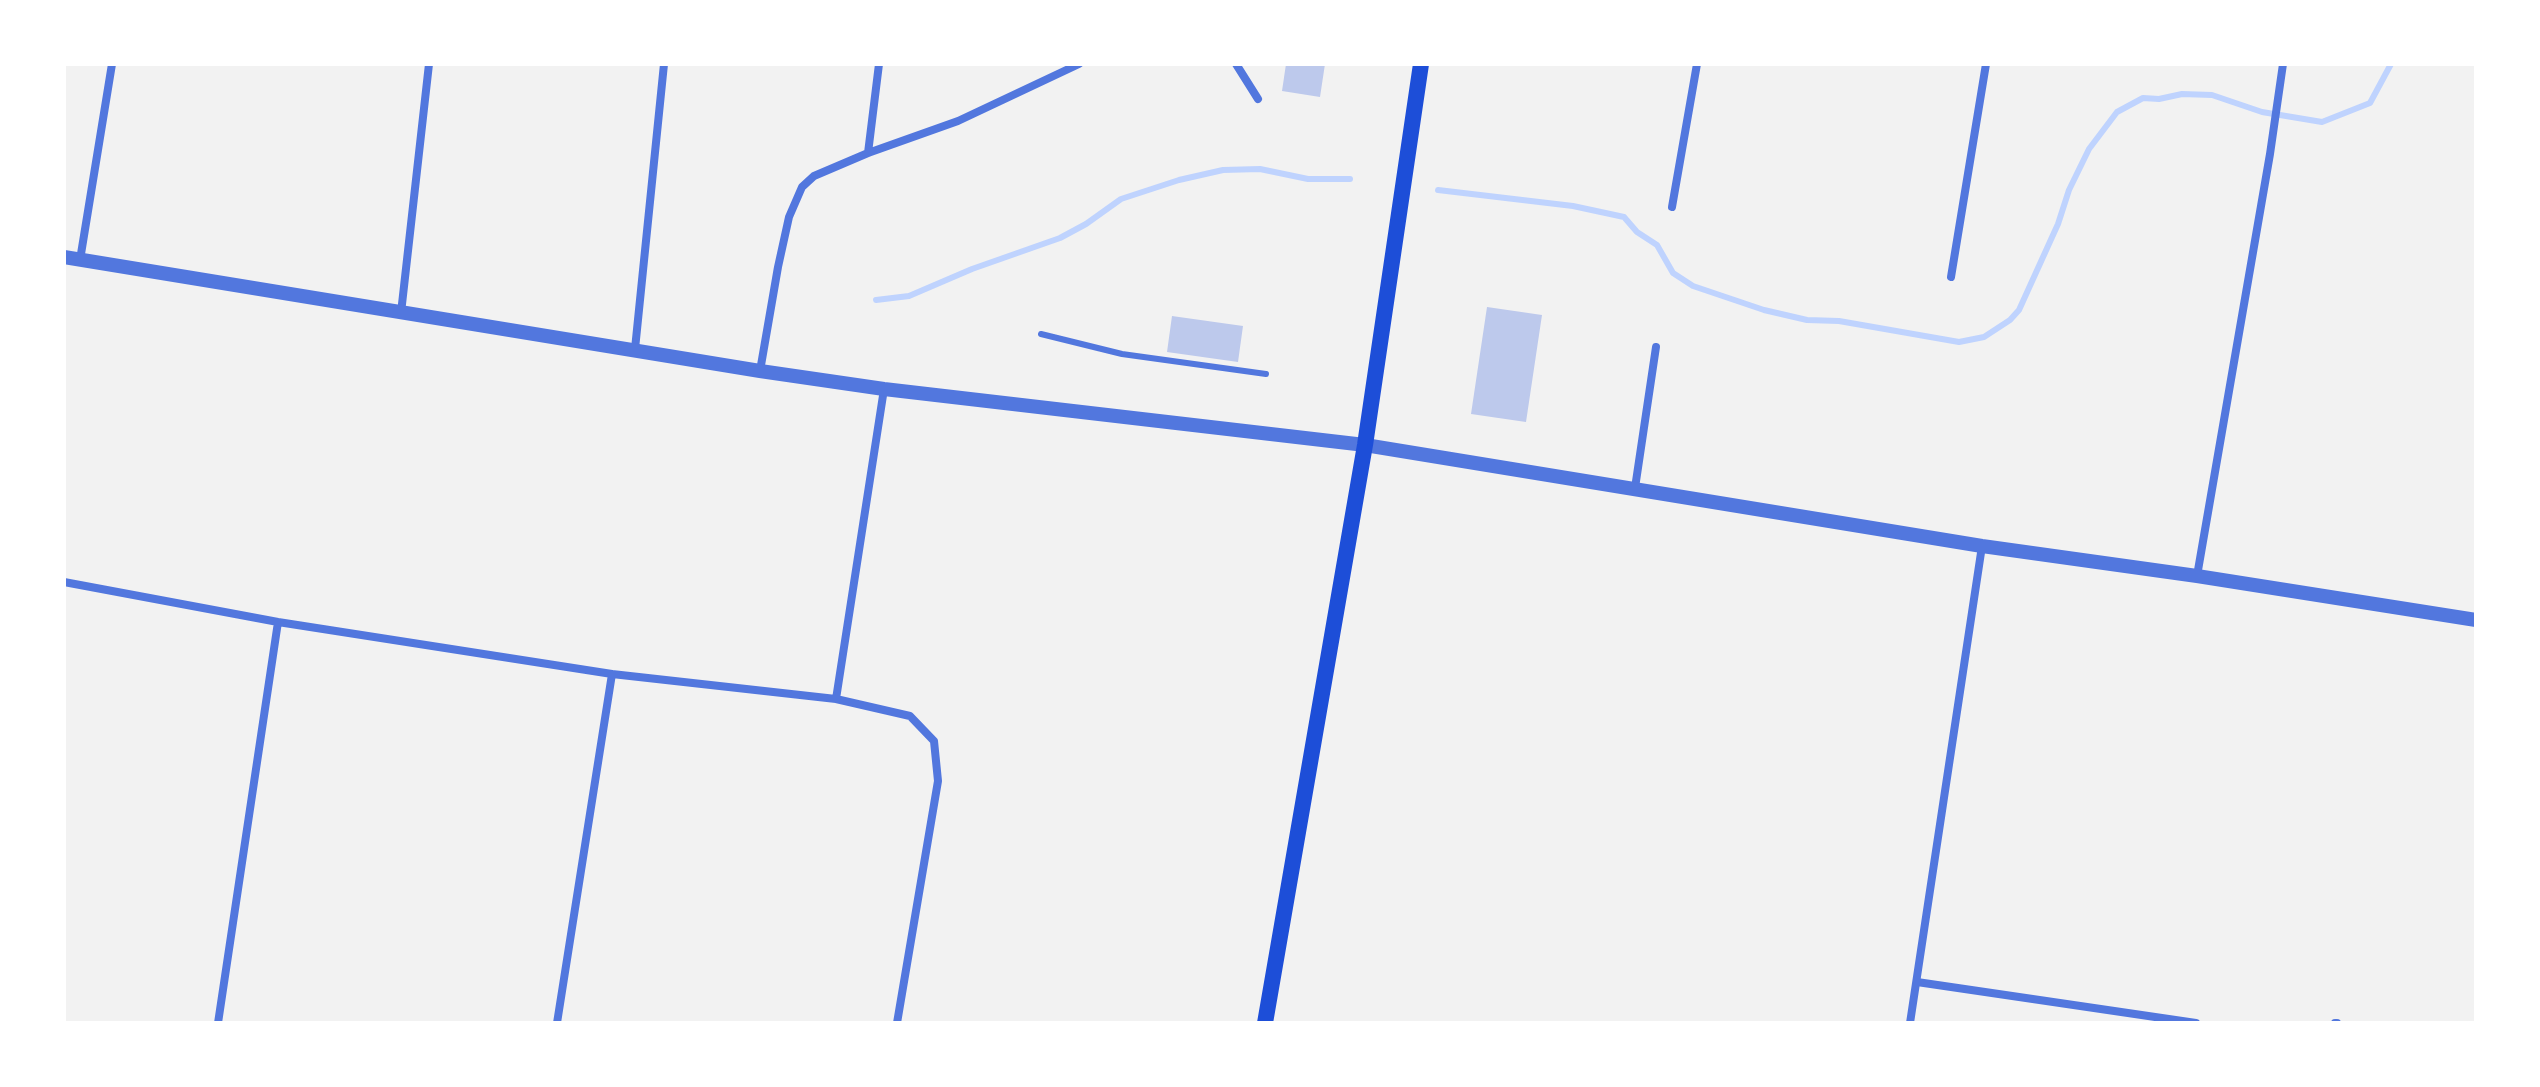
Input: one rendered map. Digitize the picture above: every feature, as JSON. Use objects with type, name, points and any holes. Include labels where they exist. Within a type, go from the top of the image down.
[{"type":"main road","points":[[1265,1023],[1365,445],[1421,64]]},
{"type":"street","points":[[80,260],[112,64]]},
{"type":"street","points":[[401,313],[429,64]]},
{"type":"street","points":[[635,349],[664,64]]},
{"type":"street","points":[[868,153],[879,64]]},
{"type":"street","points":[[760,371],[789,217],[802,187],[814,176],[958,121],[1079,64]]},
{"type":"street","points":[[1236,64],[1258,99]]},
{"type":"street","points":[[1672,207],[1697,64]]},
{"type":"street","points":[[1951,277],[1986,64]]},
{"type":"street","points":[[2197,576],[2283,64]]},
{"type":"street","points":[[64,257],[760,371],[884,389],[1365,445],[1982,546],[2476,620]]},
{"type":"street","points":[[1635,488],[1656,347]]},
{"type":"street","points":[[836,699],[884,389]]},
{"type":"street","points":[[1910,1023],[1982,546]]},
{"type":"street","points":[[64,582],[278,622],[612,674],[836,699],[910,716],[934,741],[938,781],[897,1023]]},
{"type":"street","points":[[218,1023],[278,622]]},
{"type":"street","points":[[557,1023],[612,674]]},
{"type":"street","points":[[1917,982],[2196,1023]]},
{"type":"lane","points":[[1041,334],[1122,354],[1266,374]]},
{"type":"building","points":[[1286,64],[1325,64],[1320,97],[1282,91]]},
{"type":"building","points":[[1487,307],[1542,315],[1526,422],[1471,414]]},
{"type":"building","points":[[1172,316],[1243,326],[1238,362],[1167,352]]},
{"type":"waterway","points":[[1438,190],[1573,206],[1624,217],[1637,232],[1657,245],[1673,273],[1693,286],[1764,310],[1807,320],[1839,321],[1959,342],[1984,337],[2010,320],[2019,310],[2089,149],[2117,112],[2143,98],[2212,95],[2262,112],[2322,122],[2370,103],[2391,64]]},
{"type":"waterway","points":[[876,300],[909,296],[972,269],[1060,238],[1121,199],[1179,180],[1223,170],[1260,169],[1308,179],[1350,179]]}]
